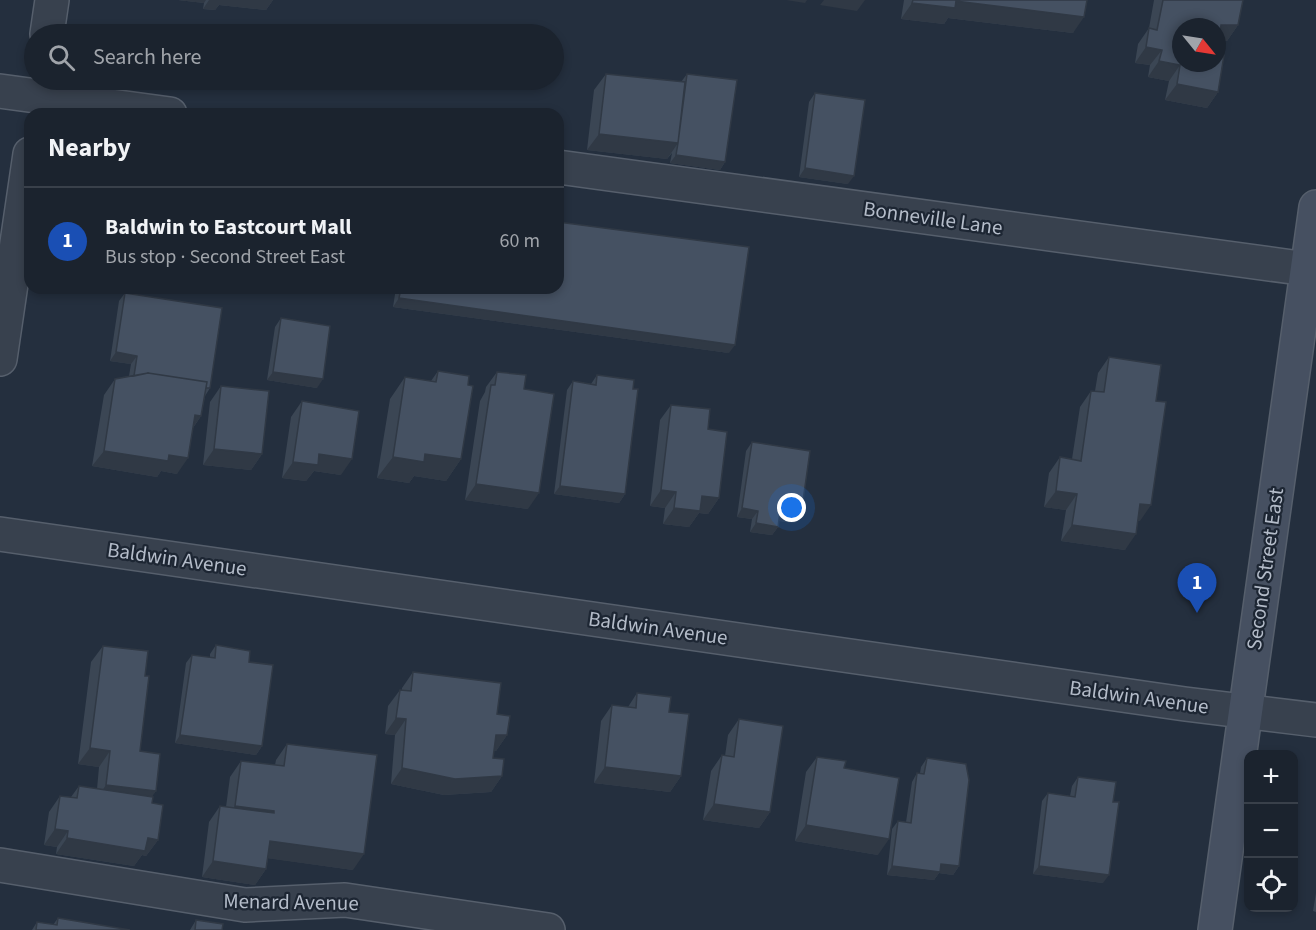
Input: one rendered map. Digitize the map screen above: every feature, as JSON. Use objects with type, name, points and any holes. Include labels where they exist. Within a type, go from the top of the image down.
[{"type":"main road","name":"Second Street East","points":[[1215,930],[1316,207]]},
{"type":"street","points":[[48,24],[52,0]]},
{"type":"street","points":[[0,91],[123,108]]},
{"type":"street","name":"Bonneville Lane","points":[[564,168],[1307,269]]},
{"type":"street","points":[[0,359],[24,195]]},
{"type":"street","name":"Baldwin Avenue","points":[[0,534],[1316,720]]},
{"type":"street","name":"Menard Avenue","points":[[0,865],[245,905],[345,900],[548,930]]},
{"type":"building","points":[[913,0],[1087,0],[1084,17],[956,1],[955,8],[912,3]]},
{"type":"building","points":[[1163,0],[1243,0],[1238,25],[1226,25],[1226,18],[1172,18],[1172,63],[1159,61],[1162,50],[1146,47],[1149,28],[1157,30]]},
{"type":"building","points":[[1179,72],[1221,72],[1218,92],[1177,84]]},
{"type":"building","points":[[606,74],[685,82],[678,143],[599,134]]},
{"type":"building","points":[[687,74],[737,80],[725,162],[676,155]]},
{"type":"building","points":[[815,93],[865,100],[854,176],[805,168]]},
{"type":"building","points":[[564,223],[749,247],[735,345],[399,298],[400,294],[564,294]]},
{"type":"building","points":[[125,294],[222,308],[210,388],[206,388],[207,382],[148,373],[134,376],[137,356],[116,352]]},
{"type":"building","points":[[281,318],[330,326],[323,379],[273,372]]},
{"type":"building","points":[[1109,357],[1161,365],[1156,401],[1166,402],[1151,505],[1140,504],[1136,534],[1072,525],[1077,494],[1056,491],[1060,457],[1081,461],[1091,391],[1104,392]]},
{"type":"building","points":[[438,371],[469,376],[468,385],[473,386],[461,459],[425,454],[424,462],[393,457],[405,377],[436,382]]},
{"type":"building","points":[[497,372],[526,375],[524,389],[554,394],[539,493],[476,484],[491,385],[495,385]]},
{"type":"building","points":[[148,373],[207,382],[201,416],[195,415],[188,458],[169,455],[168,461],[104,451],[115,379]]},
{"type":"building","points":[[597,375],[634,380],[633,389],[638,389],[625,494],[560,486],[573,381],[596,385]]},
{"type":"building","points":[[221,386],[269,391],[262,454],[214,449]]},
{"type":"building","points":[[302,401],[359,411],[352,459],[319,454],[318,465],[293,462]]},
{"type":"building","points":[[671,405],[710,409],[708,429],[727,432],[719,498],[702,496],[700,511],[674,508],[676,492],[661,490]]},
{"type":"building","points":[[752,442],[810,451],[801,515],[780,512],[778,527],[756,523],[758,511],[742,508]]},
{"type":"building","points":[[216,645],[250,651],[249,662],[273,665],[262,746],[180,735],[192,655],[215,658]]},
{"type":"building","points":[[103,646],[148,651],[145,676],[149,676],[140,751],[160,754],[156,791],[106,785],[110,751],[90,748]]},
{"type":"building","points":[[413,672],[501,683],[497,714],[510,716],[507,735],[496,735],[493,758],[504,759],[502,776],[455,779],[402,768],[406,719],[396,718],[400,690],[411,691]]},
{"type":"building","points":[[637,693],[671,697],[669,712],[689,714],[681,776],[605,767],[612,705],[636,708]]},
{"type":"building","points":[[739,719],[783,726],[770,812],[714,804],[722,755],[734,757]]},
{"type":"building","points":[[287,744],[377,755],[364,854],[270,841],[266,869],[213,861],[220,806],[274,813],[274,811],[235,806],[241,761],[284,766]]},
{"type":"building","points":[[817,757],[846,761],[844,768],[899,778],[889,839],[806,825]]},
{"type":"building","points":[[927,758],[966,764],[969,780],[959,866],[941,864],[940,872],[892,866],[898,821],[911,823],[917,773],[924,774]]},
{"type":"building","points":[[1078,777],[1116,782],[1113,802],[1119,802],[1109,875],[1039,866],[1048,793],[1075,797]]},
{"type":"building","points":[[79,786],[153,797],[152,803],[163,805],[158,840],[148,838],[145,851],[67,838],[68,831],[55,829],[60,796],[77,798]]},
{"type":"building","points":[[58,918],[130,930],[36,930],[37,922],[57,925]]},
{"type":"building","points":[[196,920],[223,924],[222,930],[195,930]]},
{"type":"place","name":"Baldwin to Eastcourt Mall","points":[[1197,613]]}]
